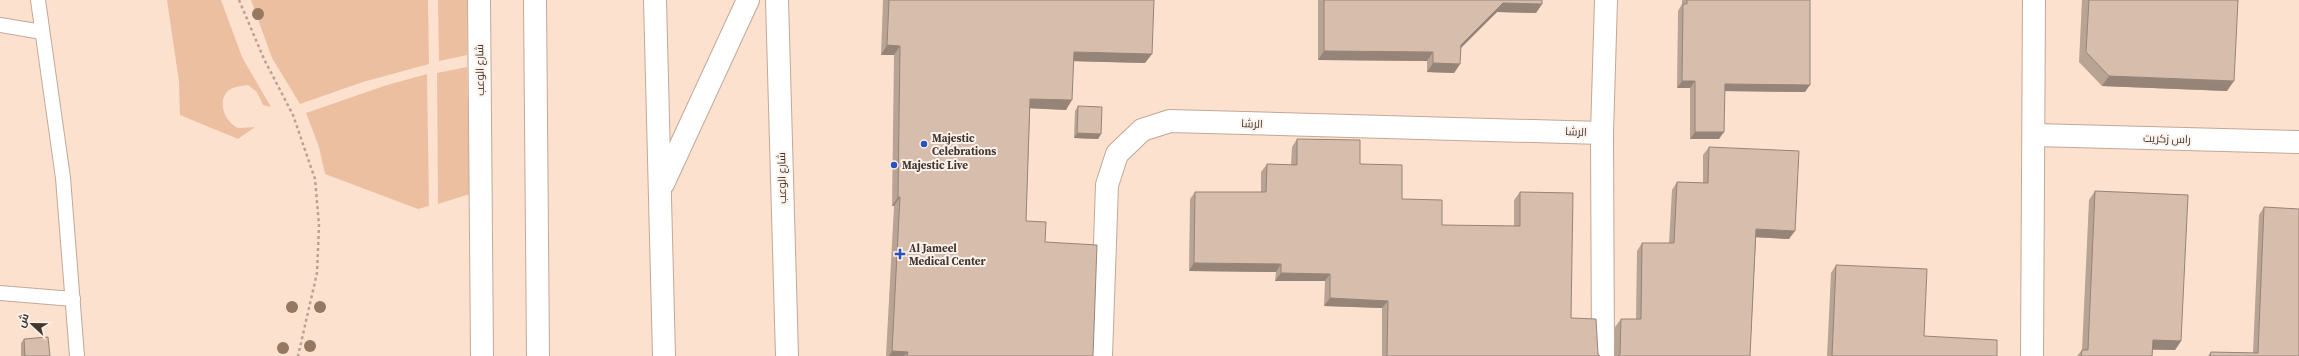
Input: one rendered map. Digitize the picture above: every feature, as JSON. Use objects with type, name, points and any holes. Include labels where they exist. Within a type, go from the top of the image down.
[{"type":"street","name":"شارع الوعب","points":[[479,0],[482,356]]},
{"type":"street","points":[[535,0],[538,356]]},
{"type":"street","points":[[655,0],[661,187],[664,356]]},
{"type":"street","points":[[661,187],[748,0]]},
{"type":"street","name":"شارع الوعب","points":[[777,0],[787,356]]},
{"type":"street","name":"الرشا","points":[[1603,356],[1602,133],[1606,0]]},
{"type":"street","points":[[2032,356],[2035,135],[2034,0]]},
{"type":"street","name":"الرشا","points":[[1101,356],[1108,185],[1117,154],[1142,130],[1170,122],[1602,133]]},
{"type":"street","name":"راس زكريت","points":[[2035,135],[2299,142]]},
{"type":"lane","points":[[38,0],[63,178],[77,356]]},
{"type":"lane","points":[[0,25],[42,32]]},
{"type":"lane","points":[[0,293],[73,299]]},
{"type":"path","points":[[239,0],[264,59],[293,115],[315,179],[319,225],[317,273],[298,356]]},
{"type":"shaded area","points":[[167,0],[221,0],[242,57],[271,107],[263,105],[257,92],[248,85],[229,90],[223,100],[223,105],[229,121],[238,128],[255,127],[238,139],[180,115],[179,82]]},
{"type":"shaded area","points":[[251,0],[428,0],[429,64],[363,82],[300,104],[272,58]]},
{"type":"shaded area","points":[[438,0],[467,0],[467,55],[439,61]]},
{"type":"shaded area","points":[[467,67],[470,194],[438,204],[437,73]]},
{"type":"shaded area","points":[[427,74],[429,206],[418,209],[325,174],[319,147],[306,113],[387,85]]},
{"type":"building","points":[[889,0],[1154,0],[1152,54],[1074,52],[1072,100],[1030,99],[1026,221],[1046,222],[1045,242],[1097,245],[1093,356],[907,356],[908,352],[892,351],[900,197],[898,197],[900,46],[887,45]]},
{"type":"building","points":[[1324,0],[1542,0],[1542,4],[1503,3],[1461,45],[1460,64],[1433,63],[1433,52],[1324,51]]},
{"type":"building","points":[[1687,0],[1810,0],[1810,85],[1725,84],[1724,132],[1695,132],[1695,81],[1682,81],[1683,4],[1687,4]]},
{"type":"building","points":[[2089,0],[2238,0],[2234,81],[2109,76],[2086,52]]},
{"type":"building","points":[[1078,106],[1102,107],[1101,134],[1077,133]]},
{"type":"building","points":[[1297,139],[1360,140],[1360,164],[1402,165],[1402,199],[1442,200],[1442,225],[1520,226],[1520,192],[1573,193],[1571,318],[1596,319],[1598,354],[1600,356],[1387,356],[1388,301],[1330,298],[1330,274],[1281,273],[1281,264],[1194,263],[1195,192],[1266,192],[1267,164],[1297,165]]},
{"type":"building","points":[[1709,147],[1799,151],[1795,231],[1756,229],[1750,356],[1618,356],[1620,354],[1621,319],[1641,319],[1642,243],[1674,243],[1677,182],[1708,183]]},
{"type":"building","points":[[2095,191],[2188,195],[2181,341],[2153,340],[2152,356],[2081,356],[2082,350],[2088,350]]},
{"type":"building","points":[[2264,207],[2299,209],[2299,356],[2210,356],[2211,352],[2258,353]]},
{"type":"building","points":[[1836,265],[1927,269],[1924,336],[1997,340],[1997,356],[1832,356]]},
{"type":"building","points":[[48,337],[50,356],[25,356],[24,339]]},
{"type":"place","name":"Majestic Celebrations","points":[[924,144]]},
{"type":"place","name":"Majestic Live","points":[[894,165]]},
{"type":"place","name":"Al Jameel Medical Center","points":[[900,254]]}]
